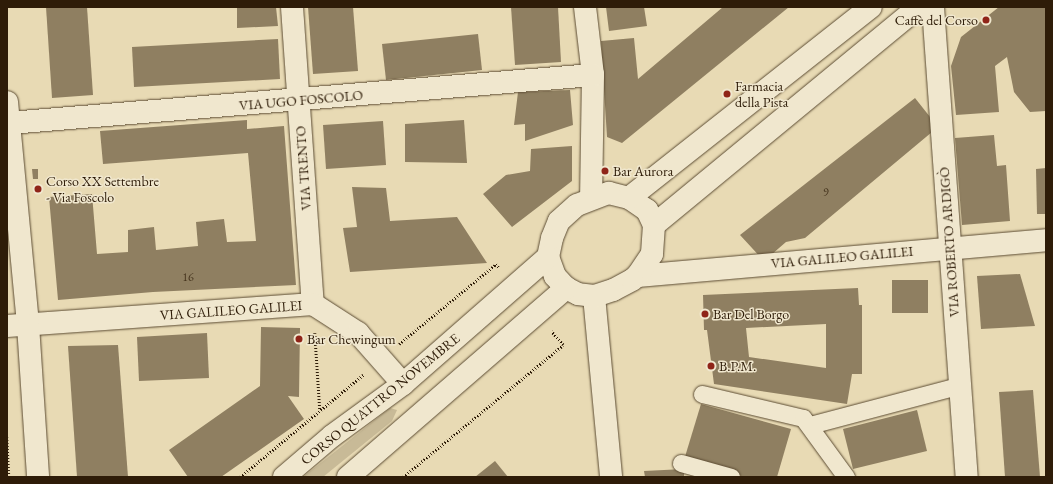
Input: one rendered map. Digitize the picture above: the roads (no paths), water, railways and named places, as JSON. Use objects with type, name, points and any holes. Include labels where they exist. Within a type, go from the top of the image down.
[{"type":"street","name":"VIA TRENTO","points":[[292,7],[313,304]]},
{"type":"street","points":[[586,7],[593,75],[591,197]]},
{"type":"street","points":[[629,198],[871,7]]},
{"type":"street","points":[[654,225],[918,7]]},
{"type":"street","name":"VIA ROBERTO ARDIGÒ","points":[[932,7],[967,477]]},
{"type":"street","name":"VIA UGO FOSCOLO","points":[[9,124],[593,75]]},
{"type":"street","points":[[7,102],[18,326],[38,477]]},
{"type":"street","points":[[609,193],[629,198],[647,210],[654,225],[652,254],[637,276],[613,290],[594,296],[578,294],[566,288],[555,276],[548,257],[552,238],[559,221],[576,205],[591,197],[609,193]]},
{"type":"street","name":"VIA GALILEO GALILEI","points":[[637,276],[949,247],[1046,240]]},
{"type":"street","name":"CORSO QUATTRO NOVEMBRE","points":[[284,477],[332,436],[404,384],[548,257]]},
{"type":"street","points":[[348,477],[566,288]]},
{"type":"street","points":[[594,296],[612,477]]},
{"type":"street","name":"VIA GALILEO GALILEI","points":[[18,326],[313,304],[358,333],[404,384]]},
{"type":"street","points":[[810,425],[960,385]]},
{"type":"street","points":[[702,394],[803,418],[810,425],[846,477]]},
{"type":"street","points":[[681,464],[731,477]]},
{"type":"place","name":"Caffè del Corso","points":[[986,20]]},
{"type":"place","name":"Farmacia della Pista","points":[[727,94]]},
{"type":"place","name":"Bar Aurora","points":[[605,171]]},
{"type":"place","name":"Corso XX Settembre - Via Foscolo","points":[[38,189]]},
{"type":"place","name":"Bar Del Borgo","points":[[705,314]]},
{"type":"place","name":"Bar Chewingum","points":[[299,339]]},
{"type":"place","name":"B.P.M.","points":[[711,366]]}]
